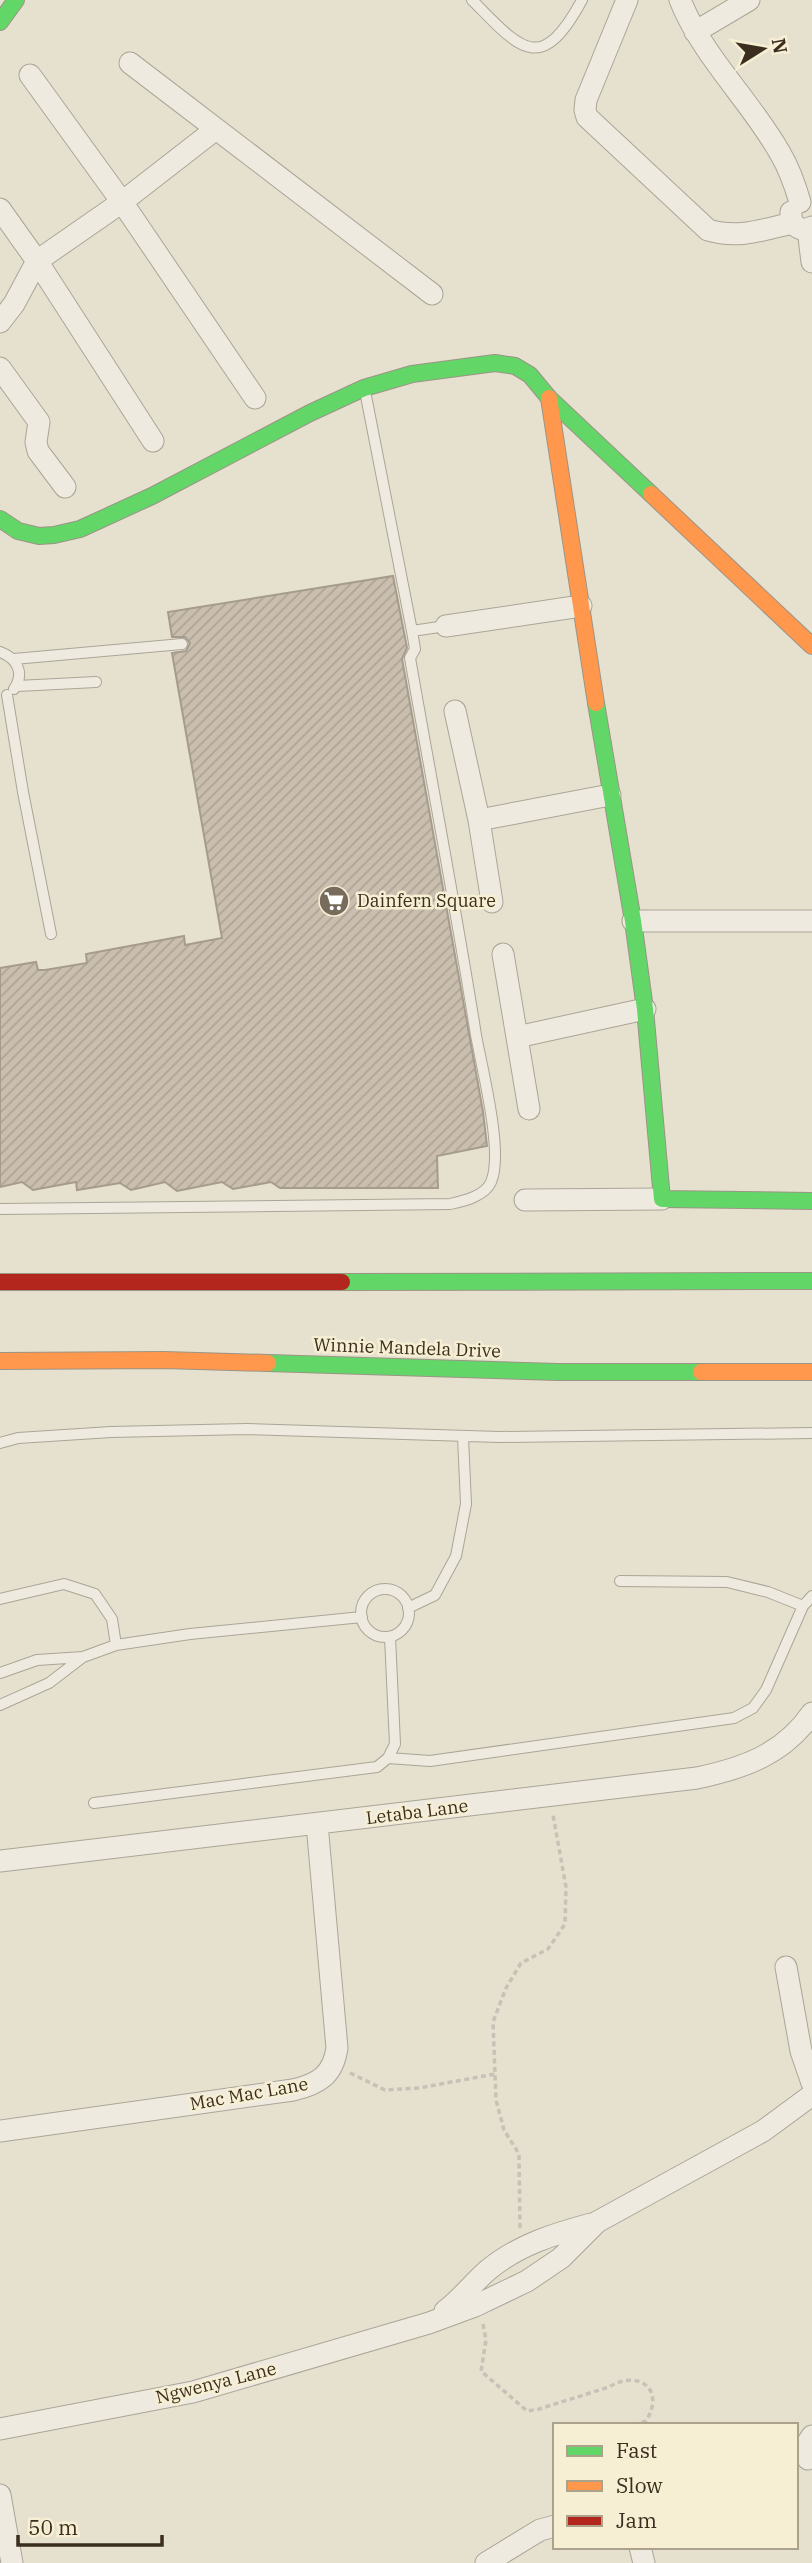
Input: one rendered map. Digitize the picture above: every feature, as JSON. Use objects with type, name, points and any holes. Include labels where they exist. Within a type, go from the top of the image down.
[{"type":"street","points":[[1,19],[16,0]]},
{"type":"street","points":[[627,0],[586,100],[584,110],[587,117],[708,230],[724,234],[743,234],[804,226]]},
{"type":"street","points":[[680,0],[695,32],[781,153],[806,203],[791,211],[804,226],[812,262]]},
{"type":"street","points":[[695,32],[749,0]]},
{"type":"street","points":[[130,64],[432,294]]},
{"type":"street","points":[[30,75],[122,202],[255,398]]},
{"type":"street","points":[[0,321],[14,304],[37,261],[122,202],[216,129]]},
{"type":"street","points":[[0,209],[37,261],[153,440]]},
{"type":"street","points":[[0,519],[27,534],[52,536],[90,526],[185,480],[282,426],[365,388],[411,374],[501,363],[516,366],[529,373],[549,398],[812,646]]},
{"type":"street","points":[[0,368],[39,422],[36,442],[38,451],[65,487]]},
{"type":"street","points":[[549,398],[610,795],[633,921],[645,1009],[662,1199]]},
{"type":"street","points":[[446,626],[581,606]]},
{"type":"street","points":[[455,710],[479,820],[492,902]]},
{"type":"street","points":[[479,820],[610,795]]},
{"type":"street","points":[[633,921],[812,921]]},
{"type":"street","points":[[503,954],[530,1109]]},
{"type":"street","points":[[517,1037],[645,1009]]},
{"type":"street","points":[[525,1200],[812,1201]]},
{"type":"street","points":[[0,1282],[812,1281]]},
{"type":"street","name":"Winnie Mandela Drive","points":[[0,1361],[164,1360],[558,1372],[812,1373]]},
{"type":"street","name":"Letaba Lane","points":[[0,1861],[697,1778],[734,1770],[776,1749],[798,1733],[812,1713]]},
{"type":"street","points":[[317,1824],[337,2048],[335,2061]]},
{"type":"street","points":[[786,1966],[801,2051],[812,2083]]},
{"type":"street","name":"Mac Mac Lane","points":[[0,2131],[293,2090],[312,2086],[330,2070],[335,2061]]},
{"type":"street","name":"Ngwenya Lane","points":[[429,2323],[460,2300],[488,2270],[520,2247],[597,2222],[762,2131],[812,2095]]},
{"type":"street","name":"Ngwenya Lane","points":[[0,2429],[193,2392],[429,2323],[478,2305],[527,2281],[561,2258],[597,2222]]},
{"type":"street","points":[[805,2461],[808,2442],[812,2436]]},
{"type":"street","points":[[0,2496],[12,2563]]},
{"type":"street","points":[[486,2563],[540,2530],[553,2527]]},
{"type":"lane","points":[[472,0],[506,35],[525,48],[538,48],[551,42],[582,0]]},
{"type":"lane","points":[[0,1209],[450,1204],[475,1196],[491,1184],[495,1170],[490,1113],[410,658],[415,649],[412,631],[365,388]]},
{"type":"lane","points":[[412,631],[446,626]]},
{"type":"lane","points":[[0,652],[14,659],[182,644]]},
{"type":"lane","points":[[14,659],[20,672],[17,686]]},
{"type":"lane","points":[[51,934],[3,696],[17,686],[96,682]]},
{"type":"lane","points":[[0,1443],[18,1438],[111,1432],[247,1429],[463,1437],[812,1433]]},
{"type":"lane","points":[[408,1608],[435,1595],[456,1556],[466,1504],[463,1437]]},
{"type":"lane","points":[[620,1581],[727,1582],[768,1592],[803,1606]]},
{"type":"lane","points":[[0,1598],[64,1584],[95,1594],[112,1619],[116,1645]]},
{"type":"lane","points":[[380,1590],[398,1593],[408,1608],[409,1618],[399,1633],[390,1637],[372,1633],[365,1626],[362,1617],[365,1600],[371,1593],[380,1590]]},
{"type":"lane","points":[[388,1758],[430,1761],[734,1718],[753,1708],[766,1690],[803,1606],[812,1597]]},
{"type":"lane","points":[[0,1673],[37,1660],[83,1657],[116,1645],[190,1634],[362,1617]]},
{"type":"lane","points":[[94,1803],[377,1767],[388,1758],[395,1744],[390,1637]]},
{"type":"lane","points":[[0,1705],[49,1683],[83,1657]]},
{"type":"path","points":[[520,2247],[519,2154],[504,2130],[496,2100],[493,2022],[506,1988],[521,1963],[548,1949],[565,1924],[565,1887],[550,1796]]},
{"type":"path","points":[[335,2061],[354,2076],[385,2090],[419,2088],[495,2074]]},
{"type":"path","points":[[478,2305],[486,2340],[481,2371],[518,2406],[527,2411],[539,2409],[632,2378],[652,2391],[652,2412],[646,2421],[640,2423]]},
{"type":"building","name":"Dainfern Square","points":[[393,576],[407,648],[402,659],[487,1146],[437,1156],[438,1188],[280,1188],[271,1182],[233,1189],[222,1182],[177,1191],[165,1182],[131,1190],[120,1183],[77,1190],[76,1182],[33,1190],[22,1182],[0,1187],[0,968],[36,962],[38,970],[45,970],[87,963],[86,954],[184,936],[185,945],[222,938],[172,653],[186,651],[190,643],[185,637],[172,637],[168,612]]},
{"type":"traffic: fast","points":[[0,22],[16,0]]},
{"type":"traffic: fast","points":[[0,519],[18,531],[39,536],[80,529],[152,496],[310,413],[364,388],[412,374],[495,363],[515,366],[530,375],[549,398],[651,494]]},
{"type":"traffic: fast","points":[[596,703],[645,1009],[662,1199],[812,1201]]},
{"type":"traffic: fast","points":[[342,1282],[812,1281]]},
{"type":"traffic: fast","points":[[268,1363],[558,1372],[701,1372]]},
{"type":"traffic: slow","points":[[549,398],[596,703]]},
{"type":"traffic: slow","points":[[651,494],[812,646]]},
{"type":"traffic: slow","points":[[0,1361],[164,1360],[268,1363]]},
{"type":"traffic: slow","points":[[701,1372],[812,1372]]},
{"type":"traffic: jam","points":[[0,1282],[342,1282]]},
{"type":"place","name":"Dainfern Square","points":[[334,901]]}]
